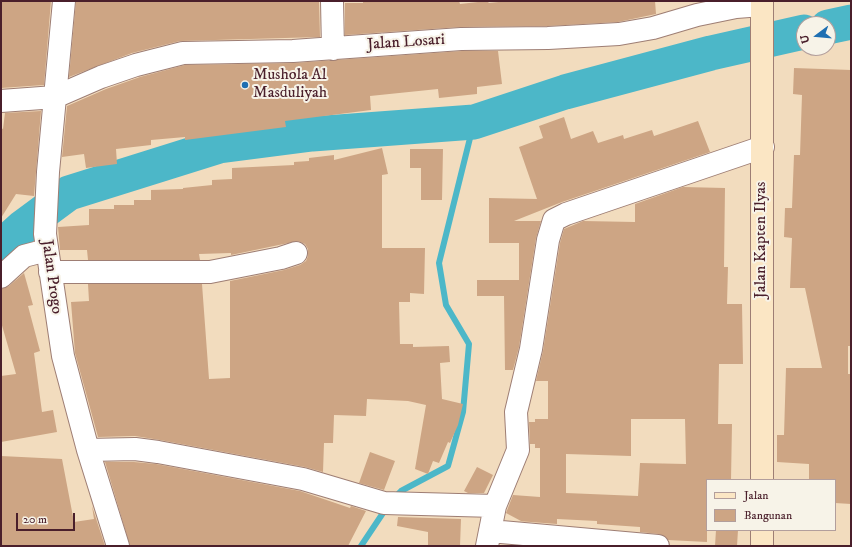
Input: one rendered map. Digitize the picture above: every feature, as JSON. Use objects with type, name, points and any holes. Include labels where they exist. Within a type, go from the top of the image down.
[{"type":"street","name":"Jalan Progo","points":[[64,1],[48,172],[46,242],[63,356],[88,450],[118,546]]},
{"type":"street","points":[[332,1],[333,49]]},
{"type":"street","name":"Jalan Losari","points":[[1,102],[55,97],[101,77],[136,65],[183,53],[293,51],[461,39],[548,38],[619,34],[653,28],[697,15],[736,7],[762,7]]},
{"type":"street","name":"Jalan Kapten Ilyas","points":[[762,7],[762,479]]},
{"type":"street","points":[[658,546],[551,535],[488,538],[495,506],[518,450],[516,412],[531,349],[548,240],[554,220],[566,214],[762,147]]},
{"type":"street","points":[[1,277],[24,256],[46,242]]},
{"type":"street","points":[[50,272],[210,272],[281,258],[296,253]]},
{"type":"street","points":[[88,450],[135,449],[158,452],[302,479],[384,503],[495,506]]},
{"type":"street","points":[[762,531],[762,546]]},
{"type":"building","points":[[1,1],[51,1],[44,85],[1,88]]},
{"type":"building","points":[[76,1],[319,1],[320,37],[180,41],[132,53],[69,77]]},
{"type":"building","points":[[363,1],[459,1],[460,4],[487,1],[489,3],[508,1],[655,1],[656,14],[618,22],[548,26],[460,27],[345,35],[345,3],[363,3]]},
{"type":"building","points":[[462,51],[498,51],[502,84],[477,87],[477,94],[439,98],[438,89],[370,96],[371,110],[285,121],[286,127],[185,140],[185,137],[151,140],[151,145],[116,149],[117,164],[86,168],[84,154],[62,157],[67,106],[106,89],[140,77],[185,65],[294,63]]},
{"type":"building","points":[[794,68],[851,70],[851,346],[848,346],[848,374],[851,374],[851,504],[836,503],[836,479],[809,479],[809,464],[777,462],[777,435],[784,435],[786,368],[822,368],[805,288],[790,288],[792,238],[784,237],[785,208],[792,208],[794,155],[800,155],[802,95],[793,94]]},
{"type":"building","points":[[41,111],[34,196],[16,194],[1,218],[1,128],[3,129],[5,113]]},
{"type":"building","points":[[564,117],[571,139],[593,131],[598,143],[623,135],[624,139],[652,130],[654,136],[698,121],[710,152],[562,202],[514,221],[541,221],[536,238],[519,347],[513,370],[505,370],[504,296],[477,296],[477,280],[519,280],[519,243],[489,243],[489,198],[537,199],[519,147],[543,138],[539,126]]},
{"type":"building","points":[[382,148],[388,174],[382,175],[382,248],[425,248],[424,294],[410,293],[410,302],[399,302],[400,344],[413,344],[413,347],[449,346],[450,362],[440,363],[442,399],[463,404],[458,425],[450,443],[448,442],[439,463],[433,461],[428,474],[415,469],[426,405],[408,401],[367,399],[366,416],[334,415],[333,443],[324,443],[323,472],[305,467],[135,436],[98,437],[75,353],[71,302],[89,301],[88,284],[202,284],[209,379],[230,378],[230,281],[284,270],[300,265],[306,261],[308,249],[305,244],[298,241],[231,255],[231,253],[199,254],[200,260],[88,260],[87,250],[60,250],[58,227],[89,225],[89,209],[114,209],[114,205],[134,205],[134,200],[151,200],[151,190],[183,189],[212,185],[212,180],[232,179],[232,168],[294,165],[294,162],[309,161],[309,158],[334,155],[334,160]]},
{"type":"building","points":[[410,149],[443,149],[442,200],[421,200],[421,168],[410,168]]},
{"type":"building","points":[[683,187],[725,188],[724,267],[728,267],[727,304],[742,304],[743,364],[719,364],[718,424],[732,424],[731,479],[706,479],[707,542],[668,540],[659,534],[640,532],[640,527],[597,524],[597,521],[557,519],[557,524],[518,521],[521,521],[506,513],[513,495],[540,497],[540,448],[535,448],[535,444],[530,444],[529,422],[535,422],[535,419],[548,419],[548,381],[536,381],[543,351],[560,243],[564,229],[583,221],[635,222],[635,204]],"holes":[[[631,419],[685,419],[686,464],[640,463],[638,496],[566,493],[566,454],[631,456]]]},
{"type":"building","points":[[24,273],[33,305],[28,306],[40,351],[34,353],[42,412],[53,410],[57,432],[1,442],[1,376],[16,374],[1,322],[1,289],[9,286]]},
{"type":"building","points":[[370,452],[395,461],[384,490],[359,483]]},
{"type":"building","points":[[1,456],[62,459],[74,522],[94,519],[92,506],[105,546],[1,546]]},
{"type":"building","points":[[105,462],[156,464],[300,491],[350,508],[351,506],[366,511],[348,546],[130,546]]},
{"type":"building","points":[[477,467],[493,475],[484,493],[468,493],[464,491]]},
{"type":"building","points":[[398,517],[461,519],[460,546],[428,546],[428,532],[397,526]]},
{"type":"building","points":[[716,531],[738,531],[737,546],[715,546]]},
{"type":"waterway","points":[[836,25],[851,22]]},
{"type":"waterway","points":[[1,247],[23,227],[69,193],[219,146],[312,134],[474,122],[565,92],[711,53],[796,34]]},
{"type":"waterway","points":[[395,497],[401,491],[448,466],[463,412],[469,344],[446,305],[439,263],[474,122]]},
{"type":"waterway","points":[[361,546],[387,507]]},
{"type":"place","name":"Mushola Al Masduliyah","points":[[245,85]]}]
